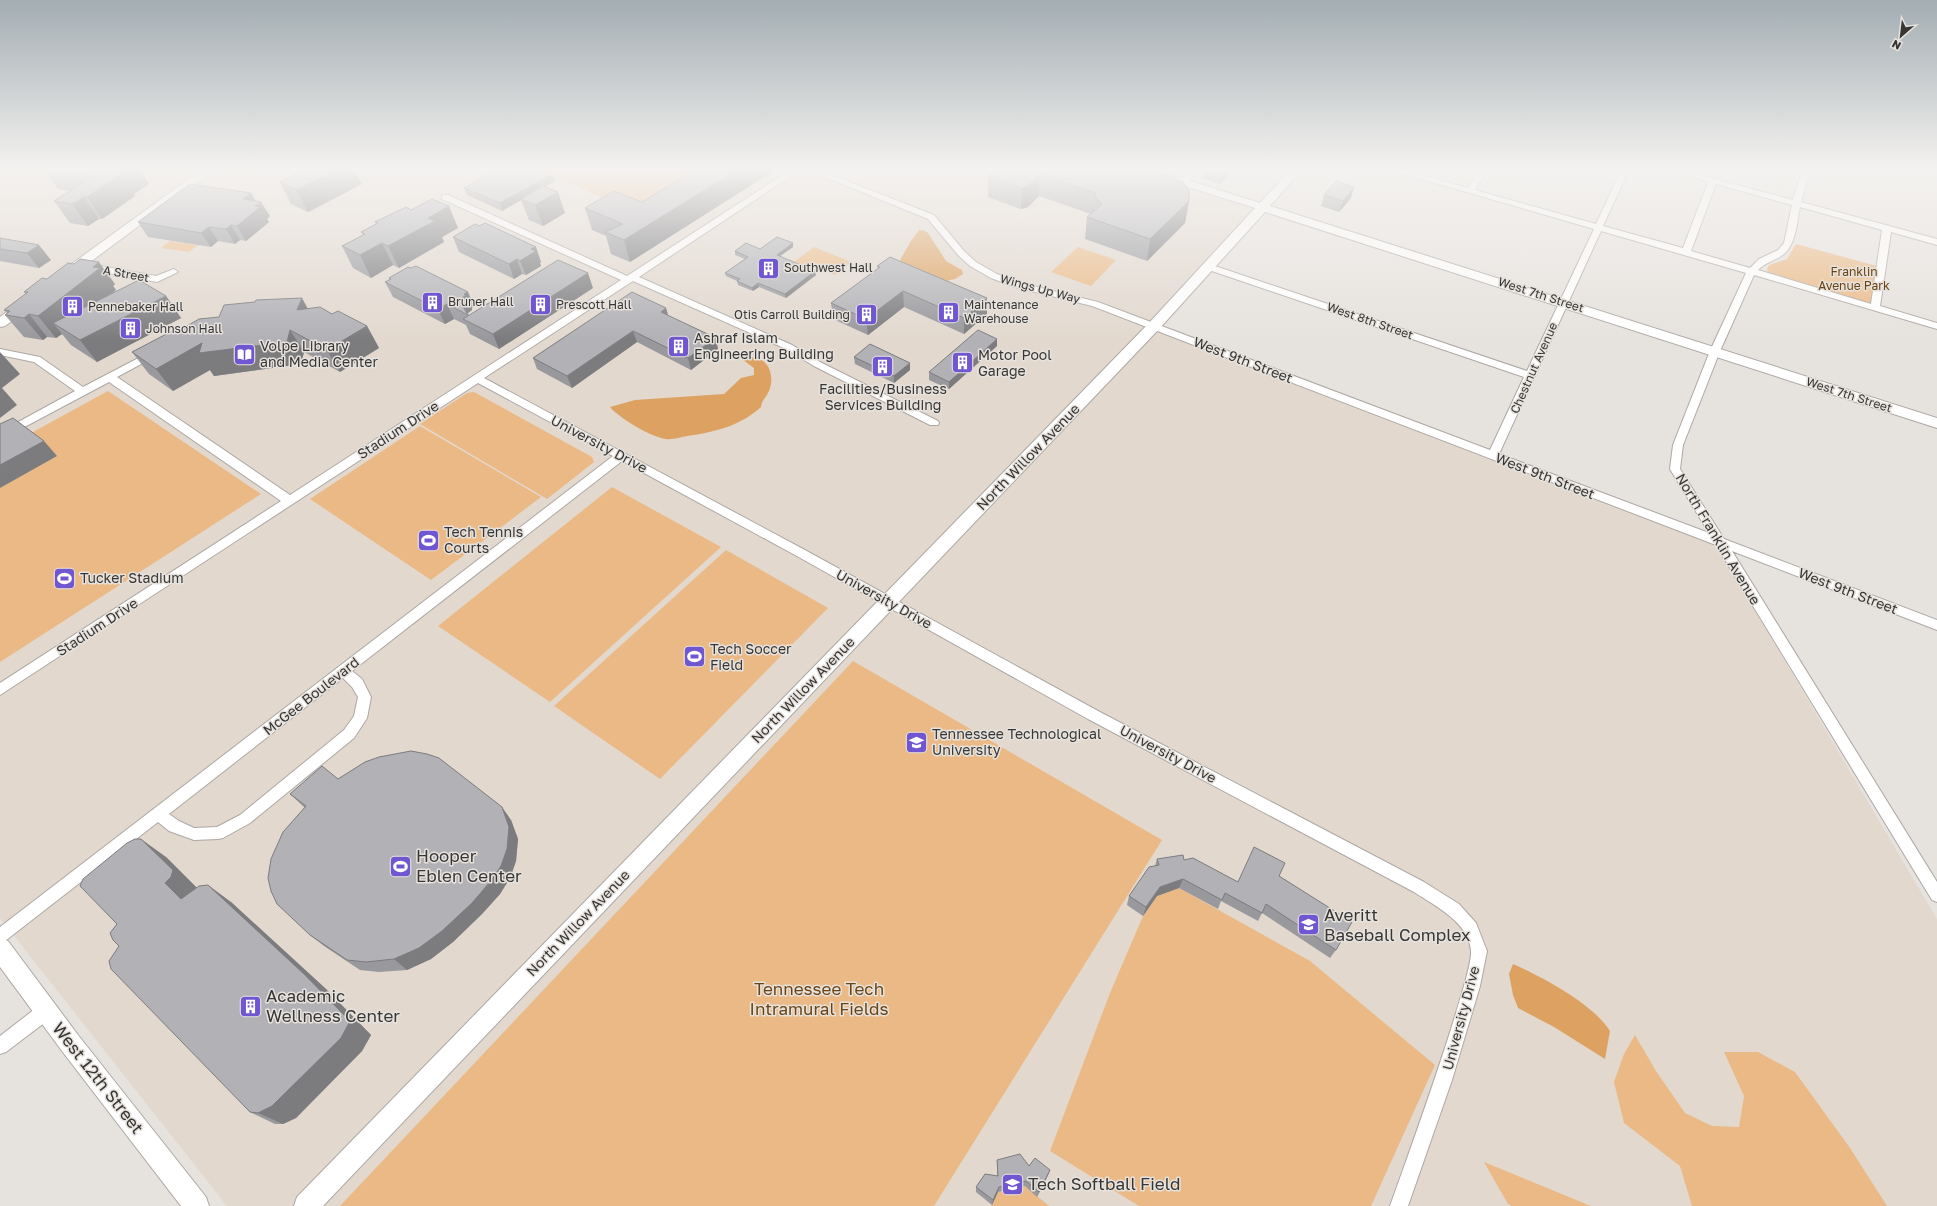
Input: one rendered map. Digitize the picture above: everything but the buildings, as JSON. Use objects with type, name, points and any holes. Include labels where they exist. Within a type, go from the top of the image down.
[{"type":"street","points":[[54,283],[131,226]]},
{"type":"street","points":[[512,226],[789,347],[817,364],[934,423]]},
{"type":"street","name":"Stadium Drive","points":[[0,690],[478,379],[628,277],[708,226]]},
{"type":"street","name":"Wings Up Way","points":[[939,226],[961,253],[973,264],[994,276],[1041,292],[1095,304],[1154,326]]},
{"type":"street","name":"North Willow Avenue","points":[[306,1206],[1154,326],[1246,226]]},
{"type":"street","name":"West 7th Street","points":[[1320,226],[1937,423]]},
{"type":"street","points":[[1593,226],[1937,326]]},
{"type":"street","points":[[1686,252],[1696,226]]},
{"type":"street","name":"North Franklin Avenue","points":[[1791,226],[1788,243],[1781,252],[1762,261],[1751,272],[1715,351],[1678,445],[1675,469],[1937,895]]},
{"type":"street","points":[[1880,226],[1937,242]]},
{"type":"street","name":"Chestnut Avenue","points":[[1493,456],[1599,228]]},
{"type":"street","points":[[1875,308],[1887,228]]},
{"type":"street","name":"A Street","points":[[78,265],[156,279],[174,272]]},
{"type":"street","name":"West 8th Street","points":[[1209,267],[1531,376]]},
{"type":"street","points":[[0,323],[37,295]]},
{"type":"street","name":"West 9th Street","points":[[1154,326],[1937,625]]},
{"type":"street","points":[[0,436],[160,351]]},
{"type":"street","points":[[0,352],[37,359],[83,392]]},
{"type":"street","points":[[111,378],[161,414],[290,501]]},
{"type":"street","name":"University Drive","points":[[478,379],[1093,715],[1419,887],[1454,909],[1471,928],[1479,951],[1472,986],[1444,1080],[1399,1206]]},
{"type":"street","name":"McGee Boulevard","points":[[0,936],[621,456]]},
{"type":"street","points":[[158,814],[174,826],[194,834],[218,833],[245,819],[349,734],[360,718],[365,697],[357,682],[344,670]]},
{"type":"street","name":"West 12th Street","points":[[0,949],[46,1011],[197,1206]]},
{"type":"street","points":[[0,1046],[46,1011]]},
{"type":"shaded area","name":"Tennessee Technological University","points":[[0,226],[1237,226],[1145,327],[1717,546],[1937,919],[1937,1206],[227,1206],[0,918]]},
{"type":"shaded area","points":[[919,230],[928,233],[946,261],[962,270],[963,274],[955,279],[946,281],[905,267],[900,260]]},
{"type":"shaded area","points":[[742,355],[765,362],[771,375],[770,389],[761,407],[745,419],[727,427],[674,439],[660,438],[636,426],[620,416],[610,407],[635,400],[724,394],[741,378],[754,375],[754,368],[739,357]]},
{"type":"shaded area","points":[[1513,964],[1566,992],[1592,1011],[1602,1021],[1610,1031],[1605,1059],[1554,1027],[1518,1008],[1513,995],[1509,974]]},
{"type":"green space","points":[[170,241],[198,245],[189,252],[161,248]]},
{"type":"green space","name":"Franklin Avenue Park","points":[[1796,244],[1877,266],[1871,302],[1864,302],[1768,273],[1767,269],[1769,265],[1787,259]]},
{"type":"green space","points":[[814,247],[851,262],[835,275],[814,266],[811,268],[794,262]]},
{"type":"green space","points":[[1078,247],[1116,260],[1091,286],[1051,272]]},
{"type":"green space","name":"Tucker Stadium","points":[[108,391],[261,494],[0,662],[0,450]]},
{"type":"green space","points":[[474,392],[592,457],[594,462],[547,499],[420,424],[467,393]]},
{"type":"green space","name":"Tech Tennis Courts","points":[[420,426],[541,497],[431,580],[310,499]]},
{"type":"green space","points":[[612,487],[721,547],[550,702],[438,626]]},
{"type":"green space","name":"Tech Soccer Field","points":[[726,550],[828,608],[660,779],[554,706]]},
{"type":"green space","name":"Tennessee Tech Intramural Fields","points":[[853,661],[1162,840],[934,1206],[340,1206]]},
{"type":"green space","name":"Averitt Baseball Complex","points":[[1179,888],[1310,961],[1435,1065],[1371,1206],[1139,1206],[1050,1151],[1110,993],[1143,916],[1157,896]]},
{"type":"green space","points":[[1635,1035],[1656,1071],[1685,1113],[1712,1126],[1739,1127],[1744,1096],[1724,1052],[1758,1052],[1795,1072],[1850,1148],[1887,1206],[1692,1206],[1680,1166],[1624,1123],[1614,1082],[1624,1054]]},
{"type":"green space","points":[[1484,1162],[1591,1206],[1512,1206],[1508,1204]]},
{"type":"green space","name":"Tech Softball Field","points":[[1025,1186],[1049,1206],[991,1206],[998,1192]]},
{"type":"place","name":"Southwest Hall","points":[[768,268]]},
{"type":"place","name":"Bruner Hall","points":[[433,302]]},
{"type":"place","name":"Prescott Hall","points":[[541,305]]},
{"type":"place","name":"Pennebaker Hall","points":[[72,307]]},
{"type":"place","name":"Maintenance Warehouse","points":[[949,312]]},
{"type":"place","name":"Otis Carroll Building","points":[[866,315]]},
{"type":"place","name":"Johnson Hall","points":[[131,329]]},
{"type":"place","name":"Ashraf Islam Engineering Building","points":[[678,346]]},
{"type":"place","name":"Volpe Library and Media Center","points":[[245,354]]},
{"type":"place","name":"Motor Pool Garage","points":[[963,363]]},
{"type":"place","name":"Facilities/Business Services Building","points":[[883,367]]},
{"type":"place","name":"Tech Tennis Courts","points":[[428,540]]},
{"type":"place","name":"Tucker Stadium","points":[[65,578]]},
{"type":"place","name":"Tech Soccer Field","points":[[694,657]]},
{"type":"place","name":"Tennessee Technological University","points":[[916,742]]},
{"type":"place","name":"Hooper Eblen Center","points":[[401,866]]},
{"type":"place","name":"Averitt Baseball Complex","points":[[1309,925]]},
{"type":"place","name":"Academic Wellness Center","points":[[251,1006]]},
{"type":"place","name":"Tech Softball Field","points":[[1013,1184]]}]
